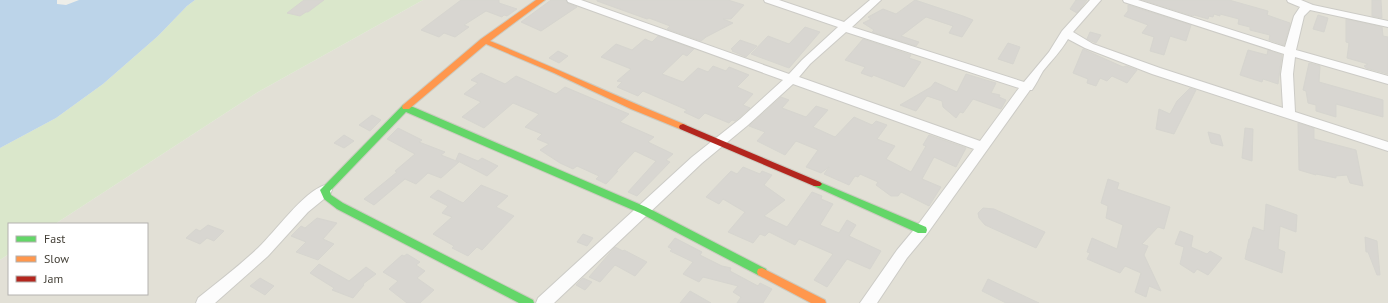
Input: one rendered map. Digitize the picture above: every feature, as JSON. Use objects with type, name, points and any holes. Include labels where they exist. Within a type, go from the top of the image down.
[{"type":"street","points":[[204,303],[263,252],[303,208],[325,190],[405,108],[484,41],[541,0]]},
{"type":"street","points":[[572,0],[613,16],[710,49],[983,147]]},
{"type":"street","points":[[769,0],[844,27],[1028,87]]},
{"type":"street","points":[[544,303],[697,160],[720,142],[791,79],[806,62],[876,0]]},
{"type":"street","points":[[868,303],[902,254],[922,230],[1028,87],[1040,68],[1053,54],[1066,33],[1096,0]]},
{"type":"street","points":[[1128,0],[1289,52],[1388,80]]},
{"type":"street","points":[[1292,0],[1388,24]]},
{"type":"street","points":[[1289,115],[1286,80],[1289,52],[1297,18],[1306,7],[1312,5]]},
{"type":"street","points":[[1066,33],[1089,46],[1112,55],[1388,147]]},
{"type":"street","points":[[484,41],[557,71],[634,107],[754,156],[922,230]]},
{"type":"street","points":[[405,108],[643,210],[821,303]]},
{"type":"street","points":[[325,190],[327,197],[340,206],[529,303]]},
{"type":"shaded area","points":[[423,0],[1388,0],[1388,303],[0,303],[0,260],[8,255],[8,295],[148,295],[148,223],[57,223],[258,92]]},
{"type":"green space","points":[[195,0],[423,0],[258,92],[57,223],[8,223],[8,255],[0,260],[0,148],[56,118],[103,84],[158,36],[187,6]]},
{"type":"water","points":[[0,0],[57,0],[57,4],[66,5],[79,0],[195,0],[187,6],[158,36],[103,84],[56,118],[0,148]]},
{"type":"building","points":[[304,0],[324,0],[300,16],[287,13]]},
{"type":"building","points":[[461,0],[499,0],[499,3],[517,9],[507,16],[504,15],[502,17],[486,11],[464,25],[469,27],[455,37],[444,33],[439,37],[421,30]]},
{"type":"building","points":[[551,0],[566,0],[567,3],[577,7],[541,31],[521,22]]},
{"type":"building","points":[[597,0],[728,0],[744,5],[731,19],[723,19],[733,23],[701,41],[667,29],[670,26]]},
{"type":"building","points":[[915,0],[973,20],[962,37],[949,33],[953,26],[926,17],[901,36],[919,42],[916,46],[872,32],[874,30],[863,23],[871,19],[868,17],[883,9],[896,14]]},
{"type":"building","points":[[1076,0],[1087,0],[1077,13],[1070,9]]},
{"type":"building","points":[[1143,0],[1229,0],[1268,11],[1267,15],[1290,23],[1290,25],[1284,45],[1269,40],[1270,35],[1250,30],[1250,27],[1238,24],[1239,19],[1214,14],[1213,17],[1209,16],[1208,19],[1193,16]]},
{"type":"building","points":[[1372,0],[1381,0],[1382,18],[1372,16]]},
{"type":"building","points":[[1128,5],[1191,25],[1186,41],[1170,36],[1164,55],[1150,51],[1154,37],[1142,33],[1148,25],[1124,16],[1128,11]]},
{"type":"building","points":[[1318,15],[1328,18],[1324,32],[1313,29]]},
{"type":"building","points":[[1346,19],[1382,27],[1383,36],[1388,37],[1388,74],[1366,68],[1364,66],[1368,64],[1347,58],[1349,43],[1346,42]]},
{"type":"building","points":[[805,27],[820,32],[789,68],[751,54],[768,36],[789,44]]},
{"type":"building","points":[[1090,32],[1101,35],[1096,43],[1087,39]]},
{"type":"building","points":[[658,36],[694,49],[687,56],[683,54],[662,74],[683,82],[698,68],[708,72],[713,66],[726,71],[729,67],[749,75],[737,87],[753,94],[743,105],[750,108],[735,121],[732,120],[729,123],[705,113],[699,119],[684,112],[687,110],[643,91],[638,96],[617,87],[622,82],[617,81],[631,69],[601,57],[616,44],[632,50],[645,39],[652,42]]},
{"type":"building","points":[[863,39],[911,55],[909,58],[921,62],[904,87],[873,75],[872,77],[861,73],[865,67],[845,60]]},
{"type":"building","points":[[740,40],[757,46],[746,57],[732,51],[733,50],[731,49]]},
{"type":"building","points":[[1008,43],[1020,47],[1013,64],[998,59]]},
{"type":"building","points":[[1083,49],[1123,67],[1126,66],[1137,70],[1127,83],[1112,76],[1107,81],[1100,78],[1096,86],[1087,83],[1088,79],[1073,73]]},
{"type":"building","points":[[1248,50],[1267,55],[1268,50],[1282,55],[1278,84],[1263,79],[1262,82],[1240,75]]},
{"type":"building","points":[[558,51],[568,56],[559,63],[549,58]]},
{"type":"building","points":[[1309,63],[1320,66],[1319,82],[1383,100],[1383,117],[1336,104],[1336,117],[1316,111],[1316,105],[1308,103],[1306,91],[1303,90]]},
{"type":"building","points":[[481,73],[505,84],[516,76],[556,94],[565,87],[629,114],[620,122],[654,137],[648,142],[673,154],[666,160],[670,162],[637,196],[628,192],[656,161],[635,151],[606,184],[596,179],[599,176],[577,166],[573,169],[560,163],[540,150],[549,144],[537,139],[542,134],[525,127],[539,114],[513,103],[484,128],[462,117],[481,102],[464,94],[478,83],[471,80]]},
{"type":"building","points":[[966,74],[996,83],[991,93],[1000,95],[999,97],[1006,100],[1001,109],[973,99],[963,113],[960,112],[956,118],[943,107],[942,101],[927,96],[916,111],[900,105],[931,87],[935,82],[957,92]]},
{"type":"building","points":[[1190,88],[1196,90],[1174,134],[1156,129],[1159,109],[1170,114],[1177,101]]},
{"type":"building","points":[[781,97],[789,100],[782,108],[806,117],[816,106],[828,110],[813,127],[835,137],[854,117],[872,125],[876,121],[887,125],[877,139],[895,146],[886,159],[911,172],[926,146],[923,145],[929,135],[966,148],[956,167],[934,157],[922,179],[941,187],[929,206],[901,192],[898,196],[891,196],[876,185],[878,182],[860,174],[858,177],[855,176],[849,185],[824,174],[829,167],[821,173],[806,167],[818,150],[796,141],[785,155],[757,141],[765,132],[749,126]]},
{"type":"building","points":[[372,115],[381,120],[370,131],[359,125]]},
{"type":"building","points":[[1298,123],[1314,128],[1314,139],[1356,150],[1363,186],[1350,183],[1347,175],[1336,176],[1336,178],[1316,175],[1299,170]]},
{"type":"building","points":[[398,128],[422,140],[419,142],[445,152],[441,155],[459,162],[441,178],[428,173],[416,184],[405,179],[374,205],[364,199],[397,172],[395,171],[415,154],[387,139]]},
{"type":"building","points":[[1245,128],[1253,129],[1252,161],[1242,158]]},
{"type":"building","points":[[1208,132],[1220,135],[1223,146],[1211,143]]},
{"type":"building","points":[[344,135],[354,141],[344,148],[334,143]]},
{"type":"building","points":[[459,153],[478,161],[482,158],[498,166],[487,176],[456,160]]},
{"type":"building","points":[[743,167],[760,174],[762,171],[772,175],[764,185],[785,200],[764,216],[787,227],[812,192],[822,196],[821,199],[833,204],[820,225],[839,233],[847,220],[856,225],[849,236],[881,251],[870,269],[847,259],[827,287],[814,280],[833,254],[799,239],[795,245],[769,232],[765,236],[760,234],[753,243],[728,232],[745,212],[723,199],[719,204],[706,197],[731,171],[737,174]]},
{"type":"building","points":[[1108,179],[1119,183],[1117,189],[1170,207],[1164,229],[1158,227],[1142,244],[1148,246],[1144,255],[1161,291],[1149,286],[1146,297],[1135,292],[1141,273],[1125,266],[1120,273],[1087,259],[1090,253],[1087,252],[1092,238],[1117,249],[1123,225],[1106,218],[1108,206],[1101,203]]},
{"type":"building","points":[[481,185],[508,196],[496,207],[514,216],[482,250],[477,247],[468,256],[452,248],[454,246],[433,234],[452,217],[442,213],[448,206],[430,197],[438,190],[463,203]]},
{"type":"building","points":[[1266,204],[1297,215],[1296,232],[1280,226],[1278,249],[1285,252],[1282,273],[1245,259],[1253,227],[1264,231]]},
{"type":"building","points":[[983,208],[994,209],[1045,232],[1036,248],[985,225],[979,218],[978,213]]},
{"type":"building","points":[[317,218],[337,223],[323,239],[334,244],[318,260],[296,252],[306,242],[291,236],[301,226],[305,228]]},
{"type":"building","points":[[208,225],[224,231],[214,241],[207,238],[200,244],[186,238],[196,229],[200,231]]},
{"type":"building","points":[[1180,231],[1193,236],[1191,247],[1207,254],[1210,251],[1222,258],[1208,275],[1197,269],[1194,273],[1180,264],[1184,247],[1175,244]]},
{"type":"building","points":[[583,234],[593,238],[587,246],[577,242]]},
{"type":"building","points":[[1365,237],[1377,241],[1380,275],[1377,275],[1368,252],[1366,252]]},
{"type":"building","points":[[675,238],[702,252],[700,255],[722,266],[731,268],[730,271],[758,286],[760,283],[772,289],[763,303],[737,303],[741,297],[733,292],[738,286],[703,277],[699,282],[683,274],[693,262],[670,251],[672,249],[668,247]]},
{"type":"building","points":[[615,247],[647,262],[635,276],[615,265],[600,282],[589,277]]},
{"type":"building","points":[[407,254],[420,262],[416,265],[425,271],[417,278],[434,290],[420,303],[407,303],[389,289],[398,281],[383,272],[402,255],[404,256]]},
{"type":"building","points":[[319,264],[349,281],[366,267],[376,274],[363,284],[364,285],[353,298],[332,290],[334,288],[310,273]]},
{"type":"building","points":[[260,278],[274,286],[265,295],[250,286]]},
{"type":"building","points":[[583,278],[592,282],[585,290],[576,285]]},
{"type":"building","points":[[988,279],[1039,303],[1006,303],[982,291]]},
{"type":"building","points":[[690,291],[711,303],[680,303]]},
{"type":"traffic: fast","points":[[406,107],[325,190],[327,197],[340,206],[529,303]]},
{"type":"traffic: fast","points":[[405,108],[643,210],[762,272]]},
{"type":"traffic: fast","points":[[817,184],[922,230]]},
{"type":"traffic: slow","points":[[406,107],[497,31],[541,0]]},
{"type":"traffic: slow","points":[[484,41],[557,71],[634,107],[683,127]]},
{"type":"traffic: slow","points":[[762,272],[821,303]]},
{"type":"traffic: jam","points":[[683,127],[817,184]]}]
